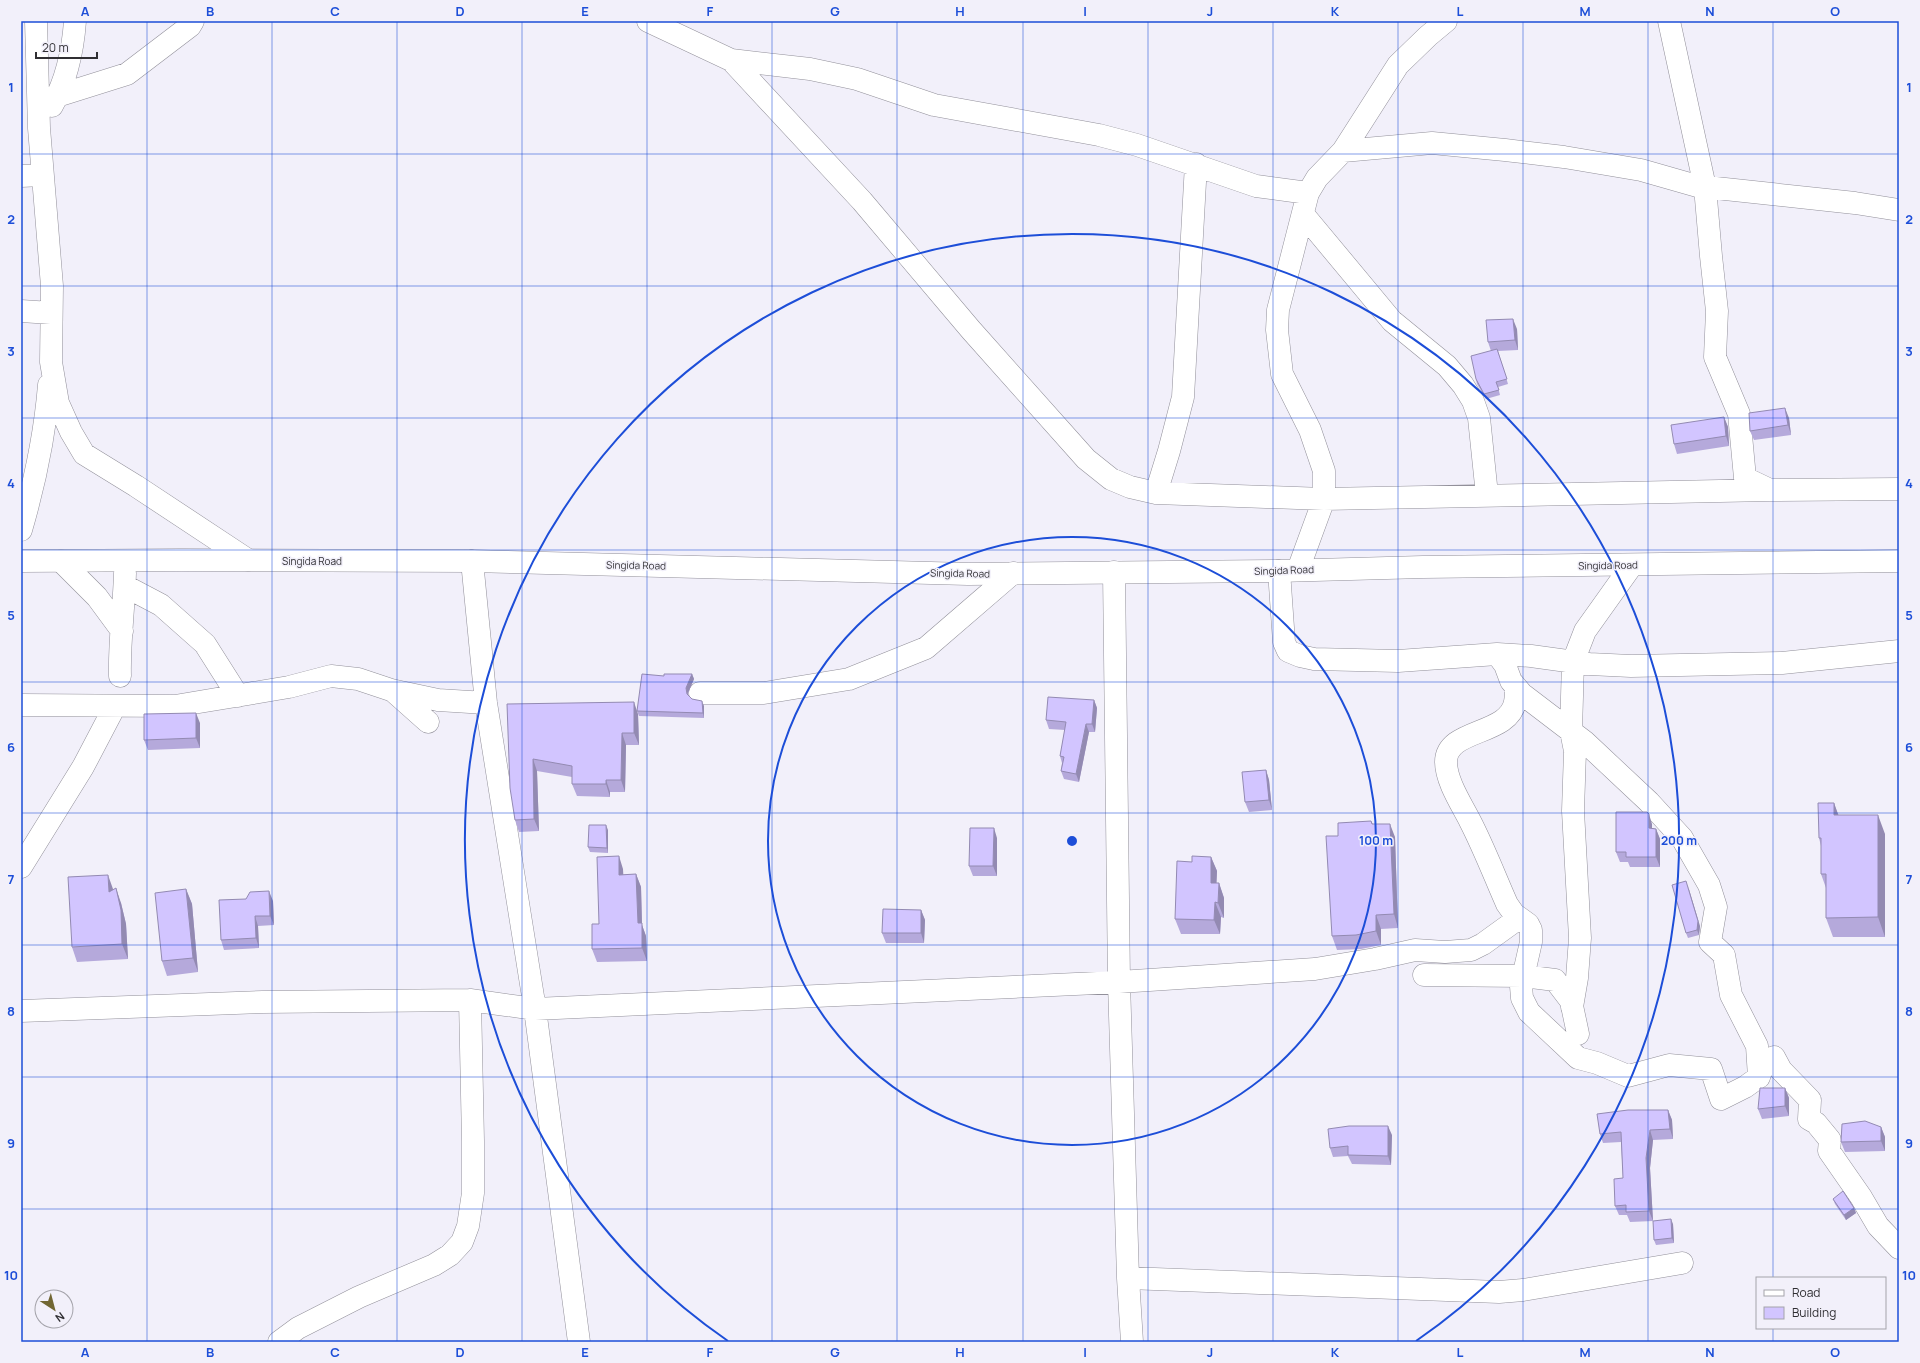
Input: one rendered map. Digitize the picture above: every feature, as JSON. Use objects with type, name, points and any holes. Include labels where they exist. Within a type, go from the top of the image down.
[{"type":"main road","points":[[21,530],[27,486],[47,413],[51,362],[52,286],[31,175],[39,128],[36,21]]},
{"type":"main road","points":[[58,96],[127,74],[190,26],[193,21]]},
{"type":"main road","points":[[648,21],[731,60],[810,69],[877,85],[934,105],[1099,135],[1137,145],[1196,164],[1256,186],[1308,193]]},
{"type":"main road","points":[[1446,21],[1398,65],[1343,151],[1317,178],[1308,193],[1278,310],[1276,330],[1282,374],[1310,430],[1324,471],[1324,499],[1288,571],[1284,642],[1288,651],[1300,656],[1314,659],[1398,661],[1497,654],[1631,666],[1782,663],[1890,654],[1899,651]]},
{"type":"main road","points":[[1669,21],[1705,187],[1710,256],[1717,311],[1715,356],[1739,414],[1745,478],[1769,490]]},
{"type":"main road","points":[[39,128],[58,96],[74,45],[76,25]]},
{"type":"main road","points":[[731,60],[862,201],[971,330],[1086,459],[1112,479],[1130,488],[1156,493],[1324,499],[1769,490],[1899,489]]},
{"type":"main road","points":[[1343,151],[1432,143],[1468,146],[1564,157],[1633,169],[1705,187],[1855,203],[1899,210]]},
{"type":"main road","points":[[1156,493],[1170,451],[1183,397],[1196,164]]},
{"type":"main road","points":[[1303,214],[1392,321],[1447,366],[1473,400],[1479,418],[1487,495]]},
{"type":"main road","points":[[21,311],[52,313]]},
{"type":"main road","points":[[51,362],[58,403],[70,432],[84,454],[136,486],[248,560]]},
{"type":"main road","points":[[120,676],[119,653],[125,586],[125,560]]},
{"type":"main road","name":"Singida Road","points":[[21,561],[248,560],[472,562],[1013,573],[1288,571],[1899,561]]},
{"type":"main road","points":[[61,561],[97,597],[122,631]]},
{"type":"main road","points":[[472,562],[486,703],[535,1009],[579,1342]]},
{"type":"main road","points":[[1572,1007],[1577,978],[1580,938],[1573,811],[1575,751],[1571,732],[1573,662],[1585,631],[1632,565]]},
{"type":"main road","points":[[1114,572],[1119,982],[1128,1278],[1132,1342]]},
{"type":"main road","points":[[700,693],[764,693],[849,680],[926,648],[1013,573]]},
{"type":"main road","points":[[125,586],[161,606],[205,644],[238,696]]},
{"type":"main road","points":[[1497,654],[1505,665],[1516,687],[1522,694],[1571,732],[1617,771],[1669,822],[1682,838],[1696,860],[1709,886],[1716,907],[1710,942],[1724,955],[1731,995],[1757,1046],[1759,1077]]},
{"type":"main road","points":[[21,705],[175,706],[289,687],[331,676],[358,679],[392,690],[438,700],[486,703]]},
{"type":"main road","points":[[1516,687],[1515,703],[1509,714],[1487,729],[1456,742],[1447,754],[1446,764],[1452,783],[1507,904],[1519,918],[1528,924],[1531,930],[1531,942],[1520,986],[1522,998],[1529,1012],[1578,1058],[1597,1063],[1628,1076],[1669,1066],[1711,1069],[1721,1099],[1745,1087],[1759,1077],[1764,1063],[1774,1057],[1781,1070],[1810,1100],[1809,1119],[1816,1123],[1830,1140],[1829,1151],[1861,1197],[1878,1226],[1899,1248]]},
{"type":"main road","points":[[392,690],[428,722]]},
{"type":"main road","points":[[21,867],[83,767],[115,706]]},
{"type":"main road","points":[[21,1011],[263,1002],[470,1000],[535,1009],[1119,982],[1315,969],[1376,959],[1415,950],[1458,952],[1471,950],[1483,944],[1519,918]]},
{"type":"main road","points":[[1424,975],[1523,976],[1554,980],[1571,1001],[1578,1034]]},
{"type":"main road","points":[[279,1342],[298,1328],[359,1297],[434,1265],[450,1255],[462,1242],[468,1226],[473,1193],[470,1000]]},
{"type":"main road","points":[[1128,1278],[1499,1292],[1523,1290],[1682,1263]]},
{"type":"building","points":[[1513,319],[1515,340],[1488,342],[1486,320]]},
{"type":"building","points":[[1497,349],[1507,379],[1496,382],[1499,390],[1484,394],[1476,379],[1471,356]]},
{"type":"building","points":[[1785,408],[1788,425],[1750,431],[1749,413]]},
{"type":"building","points":[[1724,417],[1726,436],[1674,444],[1671,425]]},
{"type":"building","points":[[642,674],[664,676],[664,674],[692,674],[686,688],[687,694],[692,699],[702,701],[703,713],[637,711]]},
{"type":"building","points":[[1048,697],[1094,700],[1092,724],[1086,724],[1076,774],[1061,771],[1064,757],[1060,756],[1066,722],[1046,720]]},
{"type":"building","points":[[634,702],[634,733],[622,733],[621,780],[606,780],[606,784],[572,784],[572,766],[533,759],[534,819],[515,820],[510,788],[507,704]]},
{"type":"building","points":[[196,713],[196,738],[144,740],[144,714]]},
{"type":"building","points":[[1266,770],[1269,800],[1245,802],[1242,772]]},
{"type":"building","points":[[1818,803],[1834,803],[1834,815],[1878,815],[1878,917],[1826,918],[1826,874],[1821,874],[1821,838],[1819,838]]},
{"type":"building","points":[[1616,812],[1647,812],[1649,814],[1649,828],[1656,829],[1656,857],[1626,857],[1626,852],[1616,852]]},
{"type":"building","points":[[1371,821],[1372,824],[1390,824],[1394,914],[1376,915],[1376,931],[1356,935],[1332,936],[1326,836],[1338,836],[1338,823]]},
{"type":"building","points":[[589,825],[606,825],[607,848],[588,847]]},
{"type":"building","points":[[970,828],[994,828],[993,866],[969,866]]},
{"type":"building","points":[[619,856],[619,875],[636,874],[638,923],[642,923],[642,948],[592,949],[592,924],[599,924],[597,857]]},
{"type":"building","points":[[1192,856],[1211,857],[1211,883],[1219,883],[1218,903],[1215,902],[1214,920],[1175,919],[1177,861],[1192,862]]},
{"type":"building","points":[[108,875],[109,892],[116,888],[121,910],[122,944],[72,947],[68,877]]},
{"type":"building","points":[[1686,881],[1698,921],[1697,930],[1686,933],[1672,885]]},
{"type":"building","points":[[186,889],[193,958],[162,961],[155,893]]},
{"type":"building","points":[[269,891],[270,916],[255,916],[256,938],[221,940],[219,900],[246,899],[250,892]]},
{"type":"building","points":[[883,909],[921,910],[921,933],[882,933]]},
{"type":"building","points":[[1760,1088],[1785,1088],[1785,1106],[1758,1109]]},
{"type":"building","points":[[1628,1110],[1668,1110],[1670,1129],[1650,1130],[1646,1158],[1649,1211],[1626,1212],[1626,1205],[1615,1206],[1614,1179],[1623,1178],[1621,1132],[1600,1134],[1597,1114]]},
{"type":"building","points":[[1865,1121],[1881,1127],[1881,1141],[1841,1142],[1842,1124]]},
{"type":"building","points":[[1349,1126],[1388,1126],[1388,1156],[1348,1155],[1348,1146],[1330,1148],[1328,1129]]},
{"type":"building","points":[[1843,1191],[1854,1208],[1844,1215],[1833,1199]]},
{"type":"building","points":[[1671,1219],[1672,1238],[1654,1240],[1653,1221]]}]
